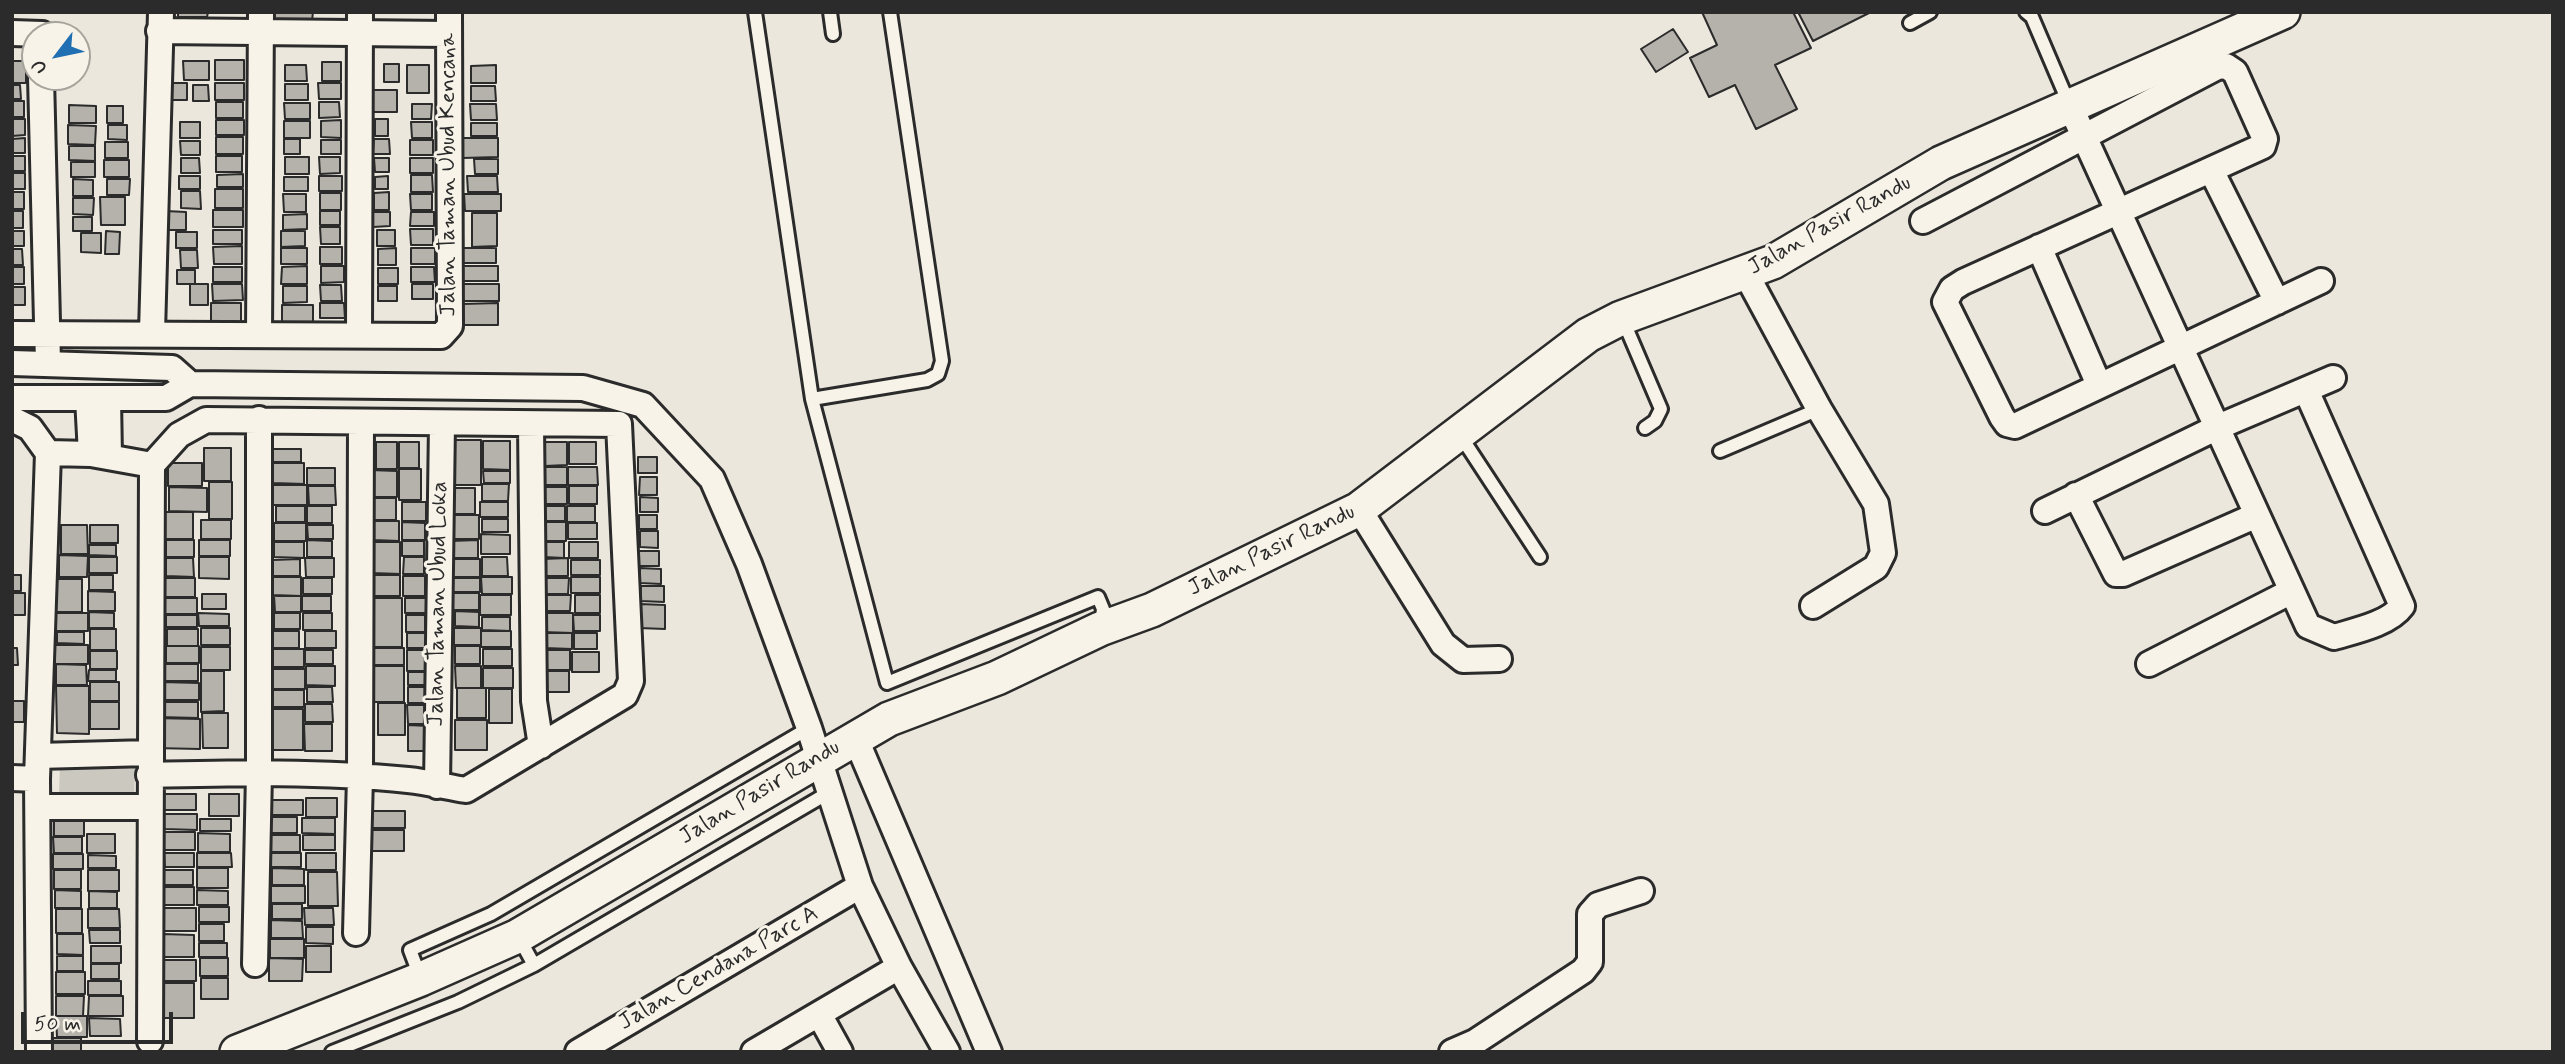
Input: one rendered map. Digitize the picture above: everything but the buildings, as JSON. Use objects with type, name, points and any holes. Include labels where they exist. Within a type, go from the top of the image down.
[{"type":"main road","name":"Jalan Pasir Randu","points":[[243,1051],[421,979],[518,936],[814,743],[855,737],[889,719],[997,678],[1100,629],[1152,610],[1359,509],[1588,335],[1621,318],[1746,274],[1809,243],[1941,163],[2071,108],[2283,12]]},
{"type":"street","points":[[259,334],[261,21]]},
{"type":"street","points":[[152,332],[160,22],[449,23]]},
{"type":"street","points":[[359,333],[360,23]]},
{"type":"street","name":"Jalan Taman Ubud Kencana","points":[[12,334],[152,332],[441,336],[450,326],[449,23]]},
{"type":"street","points":[[1923,221],[2217,67],[2226,66],[2235,72],[2264,143],[1952,289],[1945,302],[2007,424],[2015,426],[2321,281]]},
{"type":"street","points":[[41,91],[48,363]]},
{"type":"street","points":[[2071,108],[2308,626],[2334,637],[2379,621],[2402,606],[2306,390]]},
{"type":"street","points":[[2211,170],[2277,302]]},
{"type":"street","points":[[2039,247],[2099,385]]},
{"type":"street","points":[[1746,274],[1819,409],[1876,504],[1882,553],[1876,567],[1813,606]]},
{"type":"street","points":[[12,363],[100,363],[172,368],[190,384]]},
{"type":"street","points":[[100,363],[100,455]]},
{"type":"street","points":[[2045,512],[2218,427],[2333,378]]},
{"type":"street","points":[[12,398],[166,398],[190,384],[583,388],[643,405],[712,479],[749,564],[814,743],[860,886],[899,967],[947,1052]]},
{"type":"street","points":[[12,419],[30,428],[48,453],[29,771],[38,807],[39,1052]]},
{"type":"street","points":[[255,964],[259,772],[259,419]]},
{"type":"street","points":[[29,771],[149,764],[360,776],[467,790],[625,695],[631,681],[619,424],[206,420],[179,435],[152,465],[149,764],[150,1041]]},
{"type":"street","points":[[356,933],[360,776],[361,422]]},
{"type":"street","name":"Jalan Taman Ubud Loka","points":[[437,786],[442,423]]},
{"type":"street","points":[[531,425],[534,701],[541,746]]},
{"type":"street","points":[[48,453],[100,455],[152,465]]},
{"type":"street","points":[[2076,495],[2116,574],[2123,574],[2257,514]]},
{"type":"street","points":[[1359,509],[1443,644],[1463,660],[1499,659]]},
{"type":"street","points":[[2149,664],[2292,591]]},
{"type":"street","points":[[855,737],[989,1052]]},
{"type":"street","points":[[38,807],[150,807]]},
{"type":"street","name":"Jalan Cendana Parc A","points":[[578,1052],[860,886]]},
{"type":"street","points":[[1452,1052],[1475,1042],[1583,971],[1590,961],[1590,914],[1598,905],[1641,891]]},
{"type":"street","points":[[754,1052],[899,967]]},
{"type":"street","points":[[819,1014],[840,1052]]},
{"type":"lane","points":[[755,12],[812,399],[887,683],[1098,597],[1103,608],[1100,629]]},
{"type":"lane","points":[[830,12],[833,34]]},
{"type":"lane","points":[[812,399],[927,380],[937,374],[942,361],[890,12]]},
{"type":"lane","points":[[1910,23],[1930,12]]},
{"type":"lane","points":[[2026,12],[2032,17],[2071,108]]},
{"type":"lane","points":[[1621,318],[1642,359],[1661,410],[1655,421],[1645,428]]},
{"type":"lane","points":[[1720,451],[1819,409]]},
{"type":"lane","points":[[1460,434],[1540,557]]},
{"type":"lane","points":[[421,979],[410,950],[491,914],[814,743]]},
{"type":"lane","points":[[331,1052],[458,1002],[534,965],[828,793]]},
{"type":"lane","points":[[518,936],[534,965]]},
{"type":"shaded area","points":[[60,763],[135,766],[134,799],[59,796]]}]
